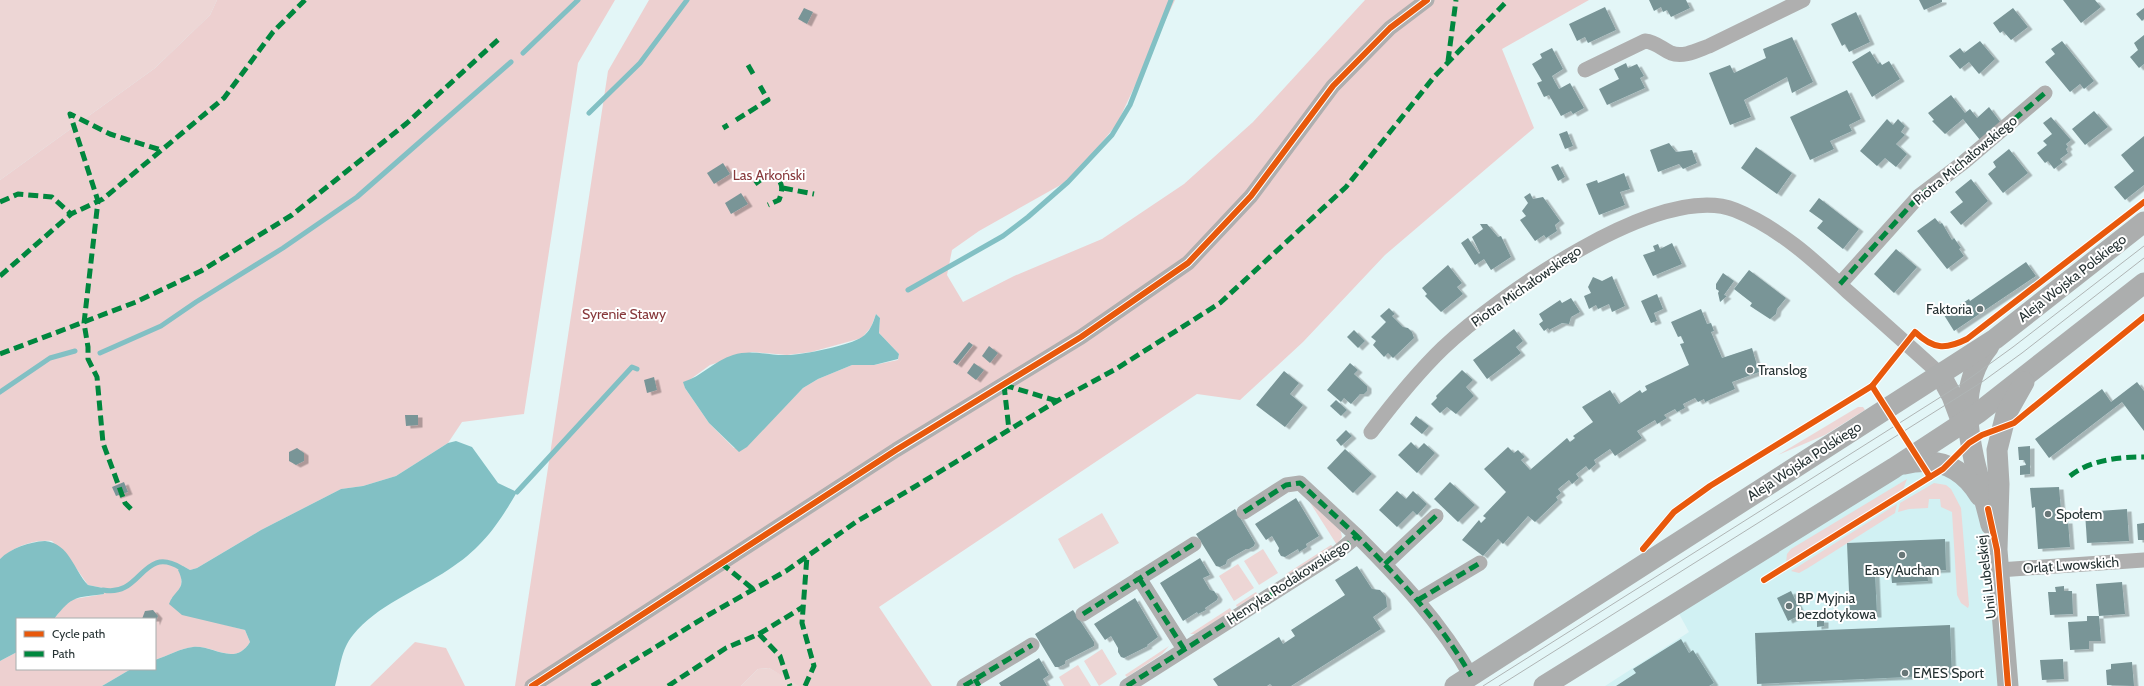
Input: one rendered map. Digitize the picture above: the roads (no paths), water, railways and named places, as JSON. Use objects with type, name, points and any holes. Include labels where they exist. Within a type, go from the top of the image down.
[{"type":"main road","name":"Aleja Wojska Polskiego","points":[[1463,681],[1995,339],[2144,222]]},
{"type":"main road","points":[[1544,686],[1894,468],[1970,413],[2030,373],[2144,283]]},
{"type":"main road","points":[[1970,413],[1975,369],[1985,351],[1995,339]]},
{"type":"main road","name":"Unii Lubelskiej","points":[[2008,686],[1998,560],[1999,484],[1997,450],[2006,414],[2030,373]]},
{"type":"main road","points":[[1940,374],[1955,384],[1970,413]]},
{"type":"main road","name":"Unii Lubelskiej","points":[[1970,413],[1997,450]]},
{"type":"main road","name":"Unii Lubelskiej","points":[[1970,413],[1973,453],[1988,509],[1998,560]]},
{"type":"main road","name":"Unii Lubelskiej","points":[[1894,468],[1921,461],[1946,464],[1968,479],[1988,509]]},
{"type":"street","points":[[532,686],[889,454],[1074,341],[1188,263],[1250,196],[1333,86],[1390,28],[1427,0]]},
{"type":"street","points":[[1585,70],[1645,41],[1653,42],[1672,53],[1681,54],[1693,52],[1709,46],[1803,0]]},
{"type":"street","name":"Piotra Michałowskiego","points":[[1840,284],[1919,196],[1964,162],[2045,93]]},
{"type":"street","name":"Piotra Michałowskiego","points":[[1371,432],[1416,376],[1443,349],[1470,325],[1568,255],[1589,243],[1662,214],[1701,206],[1722,207],[1734,210],[1759,222],[1788,241],[1840,284],[1940,374]]},
{"type":"street","points":[[1244,512],[1286,485],[1300,483],[1357,536]]},
{"type":"street","points":[[1385,564],[1436,516]]},
{"type":"street","name":"Henryka Rodakowskiego","points":[[1127,686],[1338,552],[1357,536],[1418,600],[1444,633],[1463,681]]},
{"type":"street","points":[[1083,614],[1194,544]]},
{"type":"street","name":"Orląt Lwowskich","points":[[1998,560],[2144,560]]},
{"type":"street","points":[[1418,600],[1480,563]]},
{"type":"street","points":[[1139,578],[1184,649]]},
{"type":"street","points":[[973,684],[1032,644]]},
{"type":"water","points":[[876,314],[880,318],[879,333],[899,354],[898,359],[874,365],[852,365],[818,379],[803,388],[747,447],[739,452],[709,423],[685,388],[683,382],[690,380],[726,357],[740,353],[795,355],[826,349],[856,340],[867,333]]},
{"type":"water","points":[[456,441],[472,447],[498,483],[517,492],[503,515],[480,545],[460,562],[385,607],[362,625],[346,646],[341,659],[335,686],[102,686],[129,670],[156,670],[156,660],[184,649],[201,647],[231,654],[238,653],[250,642],[245,630],[182,615],[169,604],[181,586],[182,582],[178,570],[183,566],[190,570],[197,568],[261,530],[341,489],[363,486],[396,476],[448,443]]},
{"type":"water","points":[[45,541],[60,547],[66,552],[88,585],[103,588],[104,594],[75,599],[55,618],[16,618],[16,653],[0,661],[0,559],[4,555],[21,546]]},
{"type":"waterway","points":[[523,53],[578,0]]},
{"type":"waterway","points":[[589,113],[640,63],[687,0]]},
{"type":"waterway","points":[[908,290],[1003,236],[1028,217],[1068,182],[1112,135],[1130,105],[1171,0]]},
{"type":"waterway","points":[[100,353],[161,326],[196,302],[283,248],[357,197],[511,62]]},
{"type":"waterway","points":[[0,392],[50,358],[75,351]]},
{"type":"waterway","points":[[517,492],[632,367],[637,369]]},
{"type":"waterway","points":[[103,590],[116,590],[126,587],[149,567],[158,562],[168,562],[181,568]]},
{"type":"tram line","points":[[1483,686],[1966,381],[2013,347],[2144,246]]},
{"type":"tram line","points":[[1499,686],[1982,382],[2022,353],[2144,258]]},
{"type":"place","name":"Faktoria","points":[[1980,309]]},
{"type":"place","name":"Translog","points":[[1750,370]]},
{"type":"place","name":"Społem","points":[[2048,514]]},
{"type":"place","name":"Easy Auchan","points":[[1902,555]]},
{"type":"place","name":"BP Myjnia bezdotykowa","points":[[1789,606]]},
{"type":"place","name":"EMES Sport","points":[[1905,673]]},
{"type":"park label","name":"Las Arkoński","points":[[769,175]]},
{"type":"park label","name":"Syrenie Stawy","points":[[624,314]]}]
